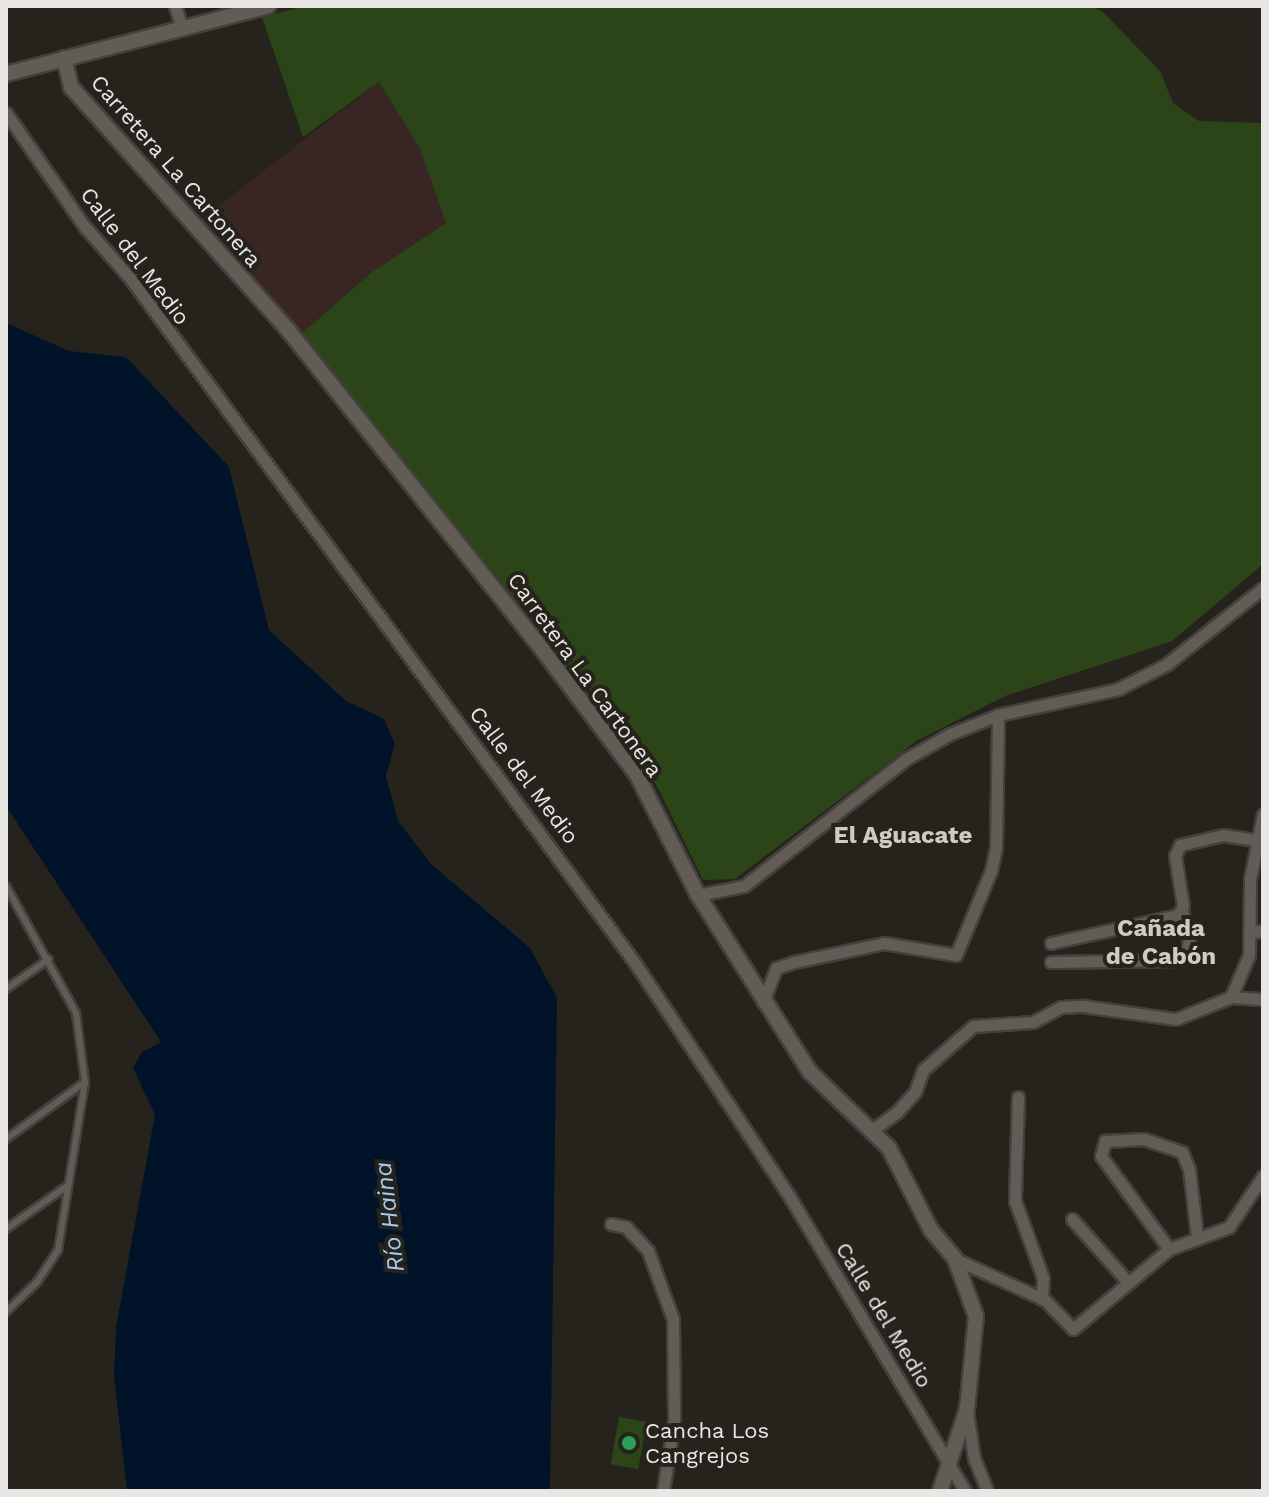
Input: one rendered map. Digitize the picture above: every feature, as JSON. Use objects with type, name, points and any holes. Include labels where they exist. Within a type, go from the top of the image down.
[{"type":"street","points":[[175,6],[182,27]]},
{"type":"street","points":[[6,74],[268,6]]},
{"type":"street","name":"Carretera La Cartonera","points":[[64,58],[71,87],[289,331],[535,640],[637,775],[698,895],[810,1072],[889,1148],[931,1230],[955,1259],[976,1316],[967,1409],[940,1491]]},
{"type":"street","name":"Calle del Medio","points":[[6,113],[85,227],[130,278],[221,407],[576,878],[788,1194],[965,1491]]},
{"type":"street","points":[[698,895],[744,886],[906,759],[998,715],[1118,689],[1167,664],[1262,591]]},
{"type":"street","points":[[763,1002],[776,968],[794,962],[882,943],[956,955],[991,871],[996,847],[998,715]]},
{"type":"street","points":[[1231,997],[1245,972],[1257,932],[1259,856],[1255,840],[1263,814]]},
{"type":"street","points":[[1051,962],[1176,960],[1185,955],[1189,941],[1175,856],[1180,845],[1223,835],[1255,840]]},
{"type":"street","points":[[1051,943],[1182,911]]},
{"type":"street","points":[[871,1131],[897,1112],[915,1092],[923,1070],[973,1026],[1033,1022],[1061,1007],[1083,1006],[1176,1019],[1231,997],[1263,999]]},
{"type":"street","points":[[1018,1097],[1015,1201],[1043,1278],[1042,1299]]},
{"type":"street","points":[[1169,1249],[1101,1156],[1105,1141],[1144,1139],[1182,1152],[1189,1169],[1197,1236]]},
{"type":"street","points":[[955,1259],[1042,1299],[1072,1330],[1169,1249],[1197,1236],[1229,1227],[1263,1176]]},
{"type":"street","points":[[1072,1219],[1128,1282]]},
{"type":"street","points":[[611,1224],[626,1227],[648,1251],[673,1319],[674,1421],[663,1491]]},
{"type":"street","points":[[967,1409],[974,1458],[987,1491]]},
{"type":"lane","points":[[6,886],[49,959],[76,1013],[85,1082],[58,1250],[37,1282],[6,1312]]},
{"type":"lane","points":[[6,989],[49,959]]},
{"type":"lane","points":[[6,1139],[85,1082]]},
{"type":"lane","points":[[6,1229],[67,1186]]},
{"type":"shaded area","points":[[379,82],[420,149],[446,223],[372,272],[301,334],[200,220]]},
{"type":"green space","points":[[305,6],[1089,6],[1102,11],[1160,71],[1173,103],[1199,121],[1263,123],[1263,564],[1172,641],[1005,696],[918,740],[735,879],[703,880],[658,788],[593,695],[301,334],[372,272],[446,223],[420,149],[379,82],[303,137],[262,17]]},
{"type":"green space","name":"Cancha Los Cangrejos","points":[[619,1417],[647,1422],[638,1469],[611,1464]]},
{"type":"water","name":"Río Haina","points":[[6,323],[69,351],[126,357],[229,467],[269,630],[346,701],[384,719],[395,744],[386,776],[398,821],[431,864],[530,948],[557,998],[550,1491],[127,1491],[114,1376],[116,1327],[155,1115],[133,1068],[142,1052],[161,1042],[6,806]]},
{"type":"place","name":"Cancha Los Cangrejos","points":[[629,1443]]},
{"type":"district","name":"El Aguacate","points":[[903,836]]},
{"type":"district","name":"Cañada de Cabón","points":[[1161,943]]}]
